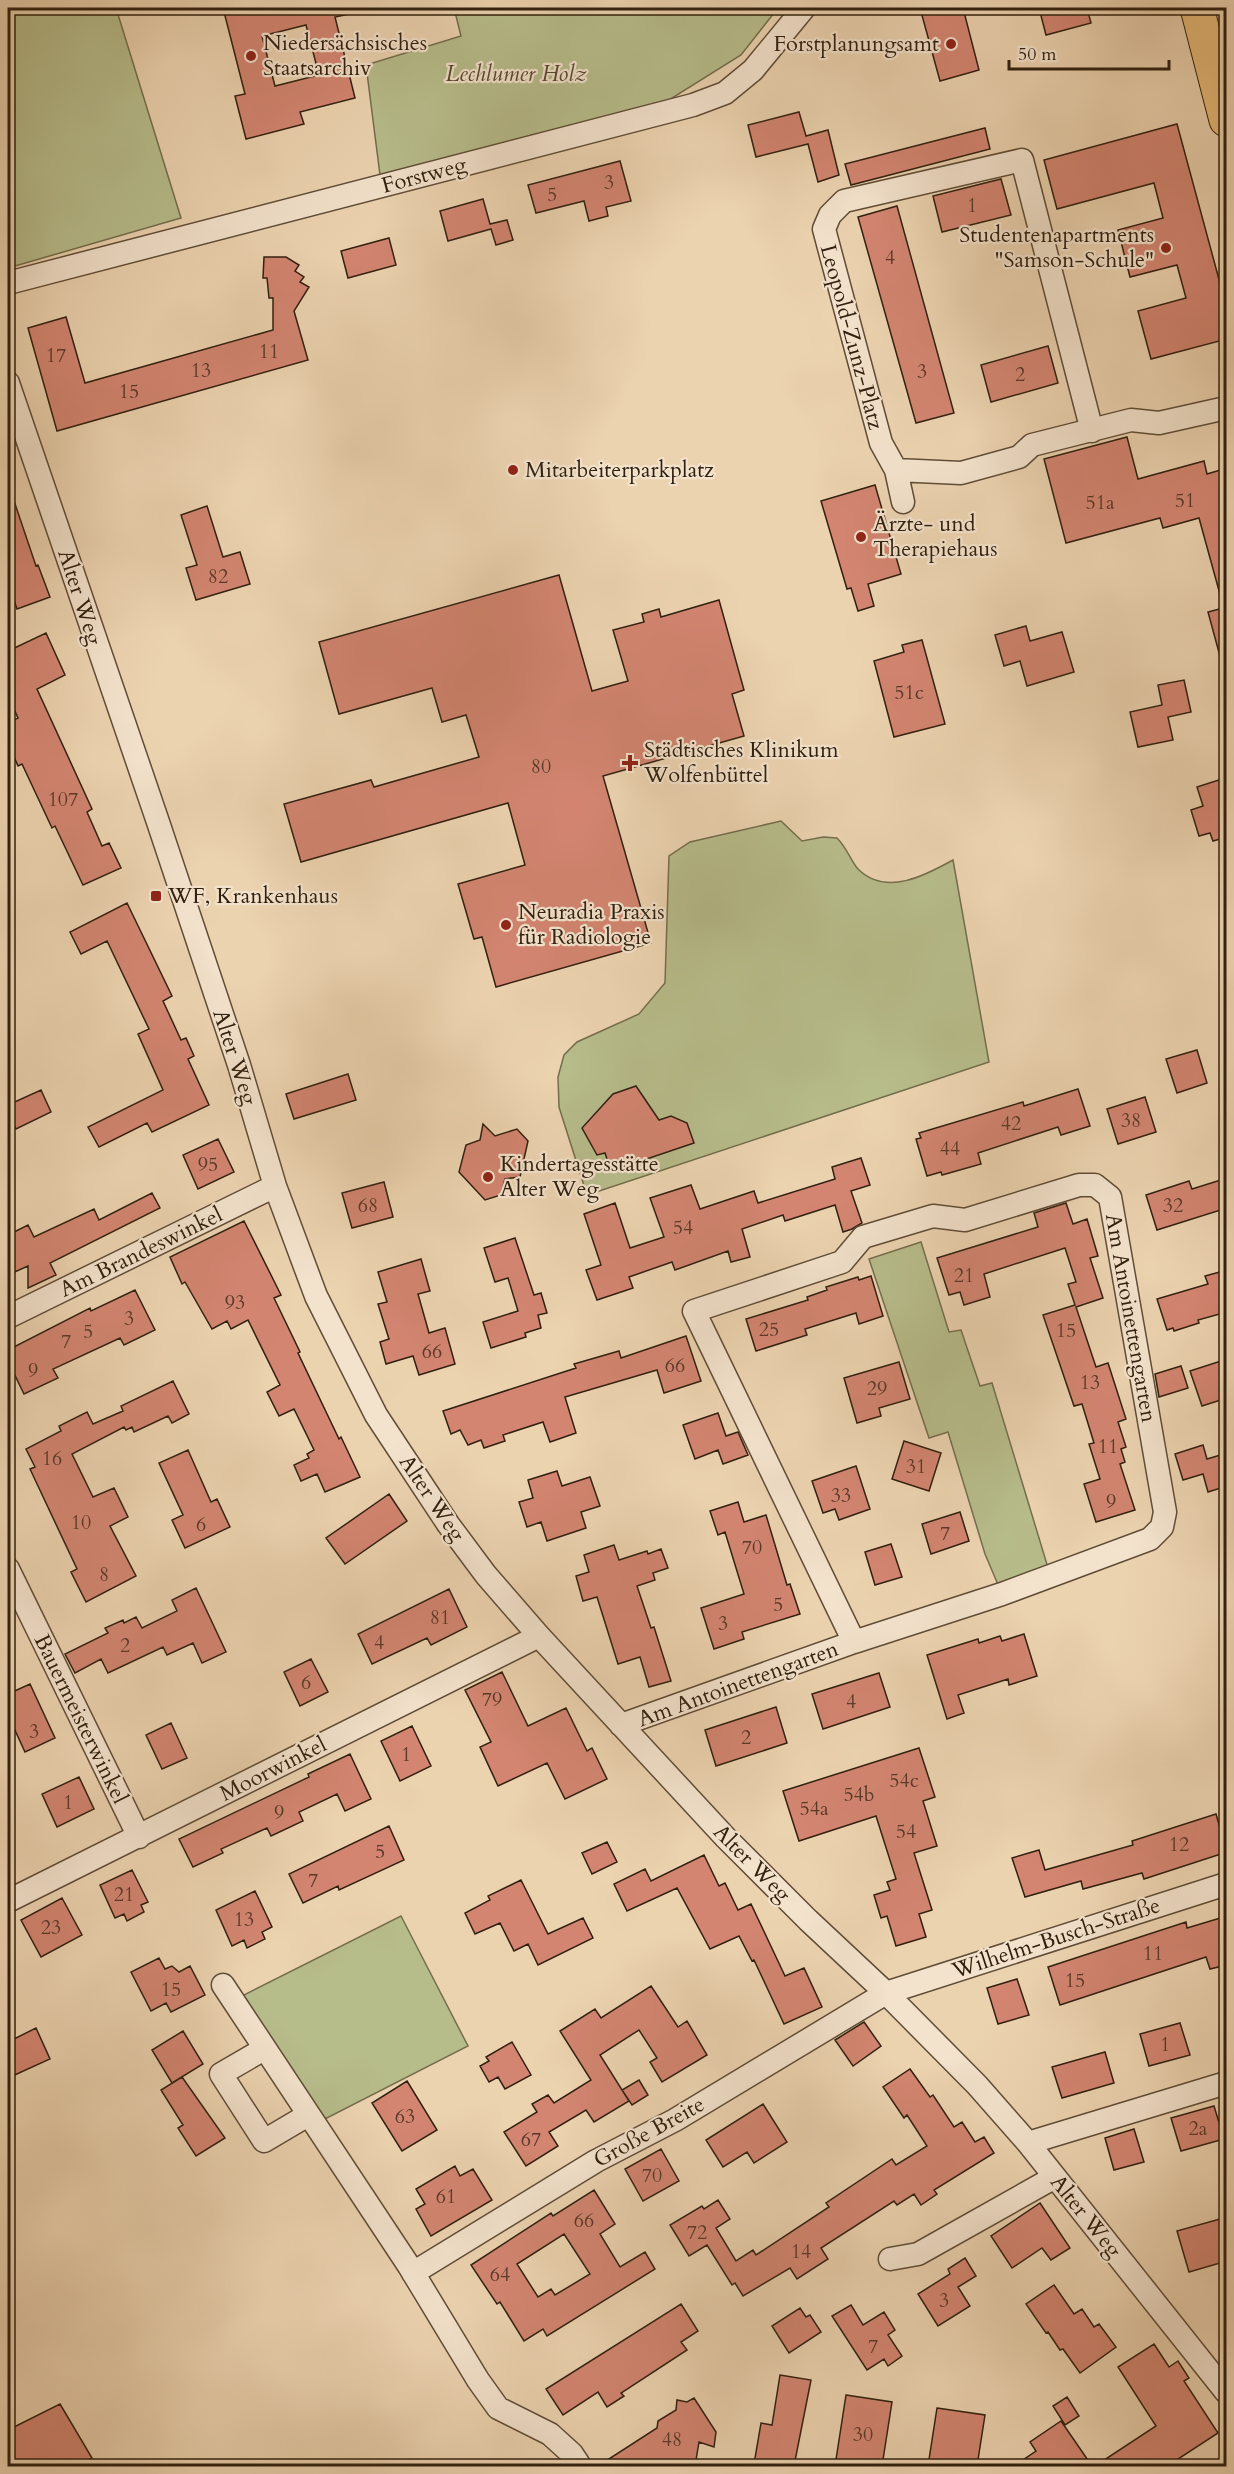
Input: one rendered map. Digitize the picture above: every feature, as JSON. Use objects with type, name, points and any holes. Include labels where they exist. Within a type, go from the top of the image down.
[{"type":"main road","points":[[1197,8],[1227,120]]},
{"type":"street","name":"Forstweg","points":[[8,283],[693,105],[725,93],[753,70],[804,8]]},
{"type":"street","name":"Leopold-Zunz-Platz","points":[[896,470],[881,443],[824,228],[830,215],[844,201],[1022,160],[1092,431]]},
{"type":"street","name":"Alter Weg","points":[[8,383],[239,1065],[275,1186],[316,1296],[376,1415],[448,1524],[486,1575],[539,1636],[726,1838],[977,2085],[1055,2176],[1227,2392]]},
{"type":"street","points":[[903,502],[896,470],[961,473],[1019,457],[1032,445],[1131,420],[1159,423],[1227,408]]},
{"type":"street","name":"Am Antoinettengarten","points":[[621,1725],[854,1642],[1002,1594],[1150,1539],[1162,1527],[1165,1512],[1110,1197],[1095,1185],[1079,1185],[965,1220],[933,1216],[863,1237],[842,1262],[694,1311],[854,1642]]},
{"type":"street","name":"Am Brandeswinkel","points":[[8,1317],[275,1186]]},
{"type":"street","name":"Bauermeisterwinkel","points":[[8,1569],[139,1837]]},
{"type":"street","name":"Moorwinkel","points":[[8,1901],[539,1636]]},
{"type":"street","name":"Wilhelm-Busch-Straße","points":[[886,1993],[1227,1884]]},
{"type":"street","points":[[223,1985],[413,2273],[498,2408],[550,2434],[572,2454],[580,2466]]},
{"type":"street","name":"Große Breite","points":[[413,2273],[596,2162],[675,2120],[886,1993]]},
{"type":"street","points":[[264,2049],[221,2074],[264,2141],[308,2115]]},
{"type":"street","points":[[1028,2143],[1227,2083]]},
{"type":"street","points":[[890,2259],[918,2254],[1055,2176]]},
{"type":"green space","points":[[8,8],[116,8],[181,218],[8,268]]},
{"type":"green space","name":"Lechlumer Holz","points":[[454,8],[778,8],[741,55],[661,105],[380,175],[366,65],[461,36]]},
{"type":"green space","points":[[781,821],[802,841],[823,837],[837,838],[858,869],[881,882],[906,881],[931,872],[953,860],[989,1062],[587,1195],[559,1107],[558,1077],[564,1055],[577,1042],[639,1014],[665,983],[669,856],[690,842]]},
{"type":"green space","points":[[921,1242],[949,1332],[961,1330],[980,1386],[992,1383],[1049,1571],[1002,1594],[985,1554],[948,1432],[929,1438],[869,1259]]},
{"type":"green space","points":[[401,1916],[468,2046],[319,2122],[242,1996]]},
{"type":"building","name":"Niedersächsisches Staatsarchiv","points":[[223,8],[349,8],[350,14],[335,17],[355,98],[300,112],[304,124],[246,139],[235,96],[245,94]],"holes":[[[306,25],[319,75],[275,86],[262,36]]]},
{"type":"building","name":"Forstplanungsamt","points":[[920,8],[963,8],[979,70],[940,81]]},
{"type":"building","points":[[1039,8],[1087,8],[1091,23],[1046,35]]},
{"type":"building","points":[[799,112],[806,136],[828,130],[839,175],[818,182],[808,144],[756,157],[748,125]]},
{"type":"building","name":"Studentenapartments \"Samson-Schule\"","points":[[1177,124],[1227,309],[1227,339],[1151,359],[1138,311],[1186,298],[1177,265],[1130,277],[1118,230],[1163,218],[1154,183],[1057,209],[1044,160]]},
{"type":"building","points":[[985,128],[990,149],[851,185],[845,164]]},
{"type":"building","points":[[620,161],[631,201],[606,207],[608,216],[589,221],[584,201],[536,213],[528,185]]},
{"type":"building","points":[[1001,179],[1011,215],[942,232],[933,196]]},
{"type":"building","points":[[483,199],[490,224],[507,220],[513,240],[496,245],[491,229],[448,241],[440,211]]},
{"type":"building","points":[[897,206],[954,413],[916,423],[858,217]]},
{"type":"building","points":[[389,238],[396,265],[348,278],[341,251]]},
{"type":"building","points":[[264,257],[286,257],[299,265],[295,271],[304,277],[300,282],[309,287],[294,311],[308,360],[57,431],[28,328],[66,317],[85,383],[273,330],[273,298],[269,298],[267,278],[263,278]]},
{"type":"building","points":[[1048,346],[1058,383],[991,402],[981,365]]},
{"type":"building","points":[[1127,437],[1138,479],[1204,461],[1207,474],[1227,468],[1227,598],[1221,598],[1199,518],[1163,528],[1160,518],[1066,543],[1044,459]]},
{"type":"building","name":"Ärzte- und Therapiehaus","points":[[875,485],[901,574],[868,584],[874,606],[858,611],[851,588],[847,589],[821,501]]},
{"type":"building","points":[[10,489],[36,566],[38,565],[50,597],[17,609],[8,582],[8,490]]},
{"type":"building","points":[[207,506],[223,557],[240,552],[250,584],[196,600],[186,568],[197,565],[181,515]]},
{"type":"building","points":[[559,575],[592,691],[628,681],[613,630],[644,622],[642,614],[659,609],[661,617],[719,600],[744,690],[732,694],[744,736],[603,776],[651,943],[496,987],[482,937],[474,939],[458,884],[525,865],[508,803],[301,862],[284,804],[371,780],[374,787],[479,757],[466,715],[442,722],[432,688],[339,714],[319,642]]},
{"type":"building","points":[[1227,607],[1227,659],[1221,660],[1208,612]]},
{"type":"building","points":[[1026,626],[1030,641],[1062,632],[1074,672],[1027,686],[1020,661],[1004,666],[995,635]]},
{"type":"building","points":[[46,633],[65,675],[37,689],[92,809],[87,812],[102,846],[109,843],[121,868],[83,885],[55,826],[52,828],[22,764],[18,766],[8,743],[8,723],[18,718],[8,696],[8,651]]},
{"type":"building","points":[[922,640],[945,724],[894,737],[874,661],[904,652],[902,645]]},
{"type":"building","points":[[1184,680],[1191,712],[1168,717],[1173,740],[1138,747],[1130,712],[1162,705],[1158,685]]},
{"type":"building","points":[[1222,779],[1227,794],[1227,837],[1213,841],[1210,833],[1199,836],[1191,810],[1203,806],[1197,787]]},
{"type":"building","points":[[127,903],[172,996],[163,1001],[181,1040],[186,1038],[194,1056],[188,1059],[209,1105],[152,1132],[147,1123],[99,1147],[88,1127],[163,1090],[138,1034],[149,1029],[107,941],[81,954],[70,932]]},
{"type":"building","points":[[1197,1050],[1207,1083],[1177,1093],[1166,1059]]},
{"type":"building","points":[[348,1074],[356,1100],[294,1119],[286,1094]]},
{"type":"building","points":[[636,1086],[659,1120],[671,1116],[687,1123],[694,1143],[611,1171],[605,1153],[597,1155],[582,1128],[613,1094]]},
{"type":"building","points":[[1078,1089],[1090,1126],[1061,1135],[1058,1127],[978,1153],[981,1164],[942,1175],[941,1172],[927,1176],[916,1139],[921,1138],[919,1133],[1023,1102],[1024,1106]]},
{"type":"building","points":[[41,1090],[51,1112],[16,1129],[8,1112],[8,1105]]},
{"type":"building","points":[[1145,1097],[1156,1132],[1118,1144],[1107,1109]]},
{"type":"building","points":[[483,1124],[495,1136],[517,1129],[528,1141],[520,1177],[505,1179],[501,1195],[485,1200],[459,1172],[466,1145],[480,1140]]},
{"type":"building","points":[[218,1139],[234,1172],[198,1189],[183,1155]]},
{"type":"building","points":[[861,1158],[870,1185],[851,1191],[862,1223],[852,1229],[843,1232],[835,1205],[785,1221],[783,1215],[742,1229],[750,1257],[731,1262],[728,1251],[675,1270],[672,1262],[629,1277],[633,1288],[597,1300],[586,1270],[601,1265],[584,1214],[615,1203],[630,1248],[664,1237],[650,1198],[691,1185],[700,1209],[754,1191],[758,1203],[835,1179],[832,1167]]},
{"type":"building","points":[[1227,1178],[1227,1208],[1157,1230],[1146,1195],[1189,1181],[1192,1189]]},
{"type":"building","points":[[384,1182],[393,1217],[352,1228],[342,1193]]},
{"type":"building","points":[[152,1193],[160,1208],[50,1263],[56,1275],[28,1288],[28,1266],[8,1275],[8,1235],[28,1225],[34,1237],[94,1209],[99,1220]]},
{"type":"building","points":[[1066,1203],[1073,1224],[1087,1219],[1098,1256],[1090,1258],[1103,1298],[1076,1307],[1096,1367],[1108,1363],[1126,1419],[1118,1422],[1126,1447],[1121,1449],[1125,1462],[1120,1464],[1135,1510],[1096,1522],[1084,1484],[1100,1479],[1089,1444],[1094,1443],[1082,1404],[1074,1406],[1043,1315],[1075,1305],[1068,1284],[1076,1282],[1065,1248],[984,1274],[990,1297],[964,1305],[960,1292],[949,1295],[937,1258],[1038,1227],[1034,1213]]},
{"type":"building","points":[[244,1221],[281,1295],[274,1298],[300,1352],[298,1353],[360,1477],[325,1492],[317,1474],[301,1481],[294,1465],[309,1458],[307,1454],[314,1450],[294,1409],[279,1416],[267,1392],[280,1385],[248,1320],[231,1329],[227,1321],[212,1329],[185,1282],[182,1284],[170,1257]]},
{"type":"building","points":[[515,1238],[534,1295],[541,1293],[547,1313],[538,1315],[541,1328],[525,1333],[526,1337],[491,1348],[483,1322],[518,1311],[508,1278],[495,1282],[484,1248]]},
{"type":"building","points":[[421,1259],[430,1291],[418,1294],[429,1333],[445,1328],[455,1364],[419,1375],[413,1356],[386,1364],[380,1342],[389,1339],[378,1304],[387,1302],[378,1272]]},
{"type":"building","points":[[1227,1270],[1227,1312],[1198,1320],[1199,1323],[1174,1331],[1173,1328],[1167,1330],[1157,1299],[1208,1284],[1205,1276]]},
{"type":"building","points":[[871,1276],[883,1316],[859,1324],[856,1313],[805,1329],[807,1335],[756,1351],[746,1319],[808,1300],[807,1297],[827,1290],[826,1287],[858,1277],[859,1280]]},
{"type":"building","points":[[135,1290],[155,1330],[124,1345],[120,1338],[53,1369],[58,1378],[24,1394],[8,1361],[8,1350],[90,1308],[91,1311]]},
{"type":"building","points":[[686,1336],[701,1381],[664,1393],[657,1370],[565,1397],[576,1433],[550,1442],[543,1422],[503,1435],[505,1441],[484,1448],[481,1440],[468,1445],[460,1430],[451,1434],[443,1411],[576,1368],[574,1364],[619,1351],[621,1358]]},
{"type":"building","points":[[1227,1359],[1227,1398],[1202,1406],[1190,1371]]},
{"type":"building","points":[[899,1362],[910,1399],[879,1408],[881,1416],[857,1423],[844,1378]]},
{"type":"building","points":[[1181,1366],[1188,1388],[1159,1397],[1155,1374]]},
{"type":"building","points":[[173,1381],[189,1414],[172,1423],[168,1416],[134,1432],[132,1427],[126,1430],[124,1427],[72,1454],[93,1497],[114,1488],[128,1517],[110,1526],[136,1576],[86,1602],[71,1572],[77,1569],[30,1469],[35,1467],[26,1449],[61,1431],[59,1426],[87,1412],[93,1424],[123,1411],[121,1406]]},
{"type":"building","points":[[718,1413],[726,1436],[738,1432],[748,1455],[723,1464],[718,1450],[695,1459],[683,1425]]},
{"type":"building","points":[[904,1441],[941,1453],[929,1491],[892,1479]]},
{"type":"building","points":[[1203,1445],[1207,1459],[1227,1453],[1227,1486],[1208,1492],[1203,1474],[1183,1480],[1175,1454]]},
{"type":"building","points":[[188,1450],[211,1502],[217,1499],[230,1527],[185,1548],[172,1520],[183,1515],[159,1463]]},
{"type":"building","points":[[856,1466],[870,1509],[839,1520],[835,1509],[823,1513],[812,1481]]},
{"type":"building","points":[[557,1471],[562,1486],[590,1477],[600,1506],[581,1512],[586,1528],[547,1541],[541,1522],[527,1527],[519,1502],[533,1498],[528,1480]]},
{"type":"building","points":[[389,1494],[407,1521],[345,1564],[326,1538]]},
{"type":"building","points":[[738,1502],[744,1522],[766,1515],[787,1585],[790,1584],[800,1614],[742,1632],[744,1639],[714,1649],[701,1608],[744,1594],[725,1532],[718,1535],[710,1511]]},
{"type":"building","points":[[960,1512],[969,1541],[931,1554],[922,1524]]},
{"type":"building","points":[[891,1544],[902,1577],[875,1585],[865,1552]]},
{"type":"building","points":[[614,1545],[619,1560],[661,1549],[668,1568],[653,1573],[655,1580],[637,1586],[651,1628],[654,1627],[671,1681],[649,1687],[640,1657],[618,1664],[597,1597],[583,1601],[576,1576],[589,1572],[584,1555]]},
{"type":"building","points":[[196,1588],[226,1652],[202,1663],[193,1643],[167,1655],[163,1647],[108,1673],[101,1659],[75,1673],[65,1654],[108,1633],[105,1628],[123,1620],[124,1623],[136,1617],[142,1628],[177,1611],[172,1600]]},
{"type":"building","points":[[449,1589],[467,1627],[431,1645],[427,1638],[372,1664],[358,1634]]},
{"type":"building","points":[[1024,1634],[1037,1676],[1009,1685],[1008,1679],[958,1695],[964,1713],[947,1719],[927,1655],[978,1639],[979,1643],[1000,1636],[1002,1641]]},
{"type":"building","points":[[311,1659],[328,1692],[300,1706],[284,1672]]},
{"type":"building","points":[[502,1672],[528,1726],[566,1708],[587,1751],[592,1748],[607,1779],[565,1799],[547,1763],[498,1786],[480,1747],[491,1742],[465,1690]]},
{"type":"building","points":[[879,1673],[890,1707],[823,1729],[812,1694]]},
{"type":"building","points":[[30,1684],[55,1738],[25,1752],[8,1715],[8,1694]]},
{"type":"building","points":[[776,1707],[787,1743],[716,1766],[705,1730]]},
{"type":"building","points":[[171,1723],[187,1758],[162,1769],[146,1735]]},
{"type":"building","points":[[412,1726],[431,1766],[400,1781],[381,1741]]},
{"type":"building","points":[[919,1748],[935,1797],[923,1801],[937,1846],[914,1853],[932,1910],[919,1914],[926,1937],[896,1946],[887,1916],[881,1918],[874,1895],[890,1890],[887,1882],[896,1879],[876,1816],[799,1841],[783,1791]]},
{"type":"building","points":[[350,1754],[371,1799],[345,1811],[337,1794],[299,1812],[303,1821],[271,1836],[267,1828],[221,1849],[223,1853],[193,1867],[179,1839],[309,1777],[308,1774]]},
{"type":"building","points":[[79,1777],[94,1809],[57,1827],[42,1794]]},
{"type":"building","points":[[1216,1814],[1227,1852],[1144,1879],[1142,1873],[1083,1889],[1081,1881],[1025,1897],[1012,1858],[1039,1850],[1045,1870],[1133,1845],[1132,1841]]},
{"type":"building","points":[[389,1826],[404,1860],[339,1890],[338,1886],[303,1903],[289,1874]]},
{"type":"building","points":[[607,1842],[617,1862],[592,1874],[582,1853]]},
{"type":"building","points":[[704,1855],[719,1886],[725,1883],[738,1910],[751,1904],[785,1976],[804,1968],[822,2007],[784,2024],[754,1960],[752,1961],[739,1936],[710,1949],[677,1888],[627,1911],[614,1884],[645,1869],[651,1881]]},
{"type":"building","points":[[132,1870],[148,1902],[141,1905],[144,1912],[127,1921],[124,1914],[115,1918],[100,1885]]},
{"type":"building","points":[[521,1880],[548,1934],[583,1918],[593,1938],[538,1965],[528,1944],[514,1951],[500,1923],[475,1934],[465,1913],[490,1900],[488,1896]]},
{"type":"building","points":[[255,1891],[272,1927],[262,1932],[265,1939],[247,1948],[244,1940],[232,1946],[216,1910]]},
{"type":"building","points":[[62,1898],[82,1935],[41,1957],[21,1920]]},
{"type":"building","points":[[1227,1916],[1227,1965],[1210,1969],[1206,1957],[1060,2005],[1048,1967],[1186,1922],[1187,1928]]},
{"type":"building","points":[[159,1958],[165,1969],[172,1966],[179,1972],[190,1966],[205,1995],[171,2012],[166,2003],[151,2011],[131,1972]]},
{"type":"building","points":[[1017,1979],[1029,2015],[998,2024],[987,1988]]},
{"type":"building","points":[[651,1986],[678,2027],[687,2021],[707,2055],[662,2082],[650,2062],[657,2058],[639,2030],[600,2055],[629,2101],[594,2122],[586,2110],[549,2132],[558,2146],[526,2166],[504,2132],[537,2112],[532,2104],[548,2095],[554,2103],[591,2080],[560,2031],[595,2009],[601,2018]]},
{"type":"building","points":[[864,2022],[881,2046],[853,2066],[835,2040]]},
{"type":"building","points":[[1180,2023],[1190,2055],[1149,2066],[1140,2034]]},
{"type":"building","points":[[36,2028],[50,2059],[8,2078],[8,2042]]},
{"type":"building","points":[[183,2031],[203,2064],[172,2083],[152,2050]]},
{"type":"building","points":[[512,2042],[531,2075],[505,2089],[498,2077],[489,2082],[480,2066],[489,2061],[486,2057]]},
{"type":"building","points":[[1105,2052],[1114,2083],[1062,2098],[1052,2067]]},
{"type":"building","points":[[910,2069],[930,2097],[933,2095],[954,2127],[962,2122],[975,2142],[984,2137],[994,2153],[934,2190],[937,2194],[921,2205],[914,2194],[897,2205],[894,2201],[821,2248],[828,2259],[797,2279],[790,2268],[743,2296],[735,2283],[732,2285],[707,2245],[689,2256],[670,2225],[702,2206],[704,2209],[718,2200],[730,2219],[716,2228],[736,2261],[753,2250],[756,2255],[829,2207],[826,2203],[892,2159],[896,2165],[927,2146],[907,2115],[904,2118],[883,2087]]},
{"type":"building","points":[[182,2077],[225,2138],[196,2156],[178,2128],[183,2125],[161,2090]]},
{"type":"building","points":[[639,2080],[648,2095],[632,2105],[622,2090]]},
{"type":"building","points":[[407,2081],[437,2130],[402,2151],[372,2103]]},
{"type":"building","points":[[763,2104],[787,2142],[754,2163],[747,2152],[723,2167],[706,2140]]},
{"type":"building","points":[[1214,2106],[1224,2139],[1181,2151],[1171,2118]]},
{"type":"building","points":[[1134,2129],[1144,2162],[1114,2170],[1105,2138]]},
{"type":"building","points":[[661,2149],[679,2181],[643,2201],[625,2169]]},
{"type":"building","points":[[455,2166],[460,2176],[473,2169],[492,2200],[431,2236],[416,2209],[425,2204],[416,2189]]},
{"type":"building","points":[[594,2190],[615,2224],[600,2234],[620,2267],[645,2252],[655,2269],[547,2336],[543,2329],[524,2341],[500,2302],[497,2304],[471,2265],[551,2213],[553,2216]],"holes":[[[564,2234],[590,2274],[555,2295],[551,2289],[538,2297],[517,2264]]]},
{"type":"building","points":[[1040,2203],[1070,2248],[1051,2260],[1042,2248],[1012,2268],[991,2236]]},
{"type":"building","points":[[1227,2217],[1227,2261],[1189,2272],[1177,2231]]},
{"type":"building","points":[[965,2258],[976,2276],[958,2287],[970,2306],[938,2326],[918,2294],[950,2274],[948,2269]]},
{"type":"building","points":[[1054,2285],[1074,2314],[1082,2309],[1094,2327],[1099,2324],[1116,2347],[1080,2373],[1063,2349],[1060,2350],[1048,2332],[1046,2333],[1026,2304]]},
{"type":"building","points":[[681,2304],[698,2331],[681,2342],[687,2350],[621,2393],[624,2396],[607,2407],[598,2392],[563,2415],[546,2389]]},
{"type":"building","points":[[851,2305],[863,2325],[884,2312],[895,2330],[888,2335],[902,2356],[888,2366],[884,2359],[867,2370],[832,2316]]},
{"type":"building","points":[[800,2308],[806,2317],[810,2315],[821,2332],[789,2353],[772,2326]]},
{"type":"building","points":[[1154,2344],[1169,2367],[1178,2361],[1189,2378],[1184,2381],[1218,2433],[1178,2459],[1183,2466],[1095,2466],[1156,2426],[1118,2367]]},
{"type":"building","points":[[780,2375],[811,2380],[794,2466],[754,2464],[761,2423],[772,2425]]},
{"type":"building","points":[[846,2395],[892,2402],[882,2466],[835,2466]]},
{"type":"building","points":[[1067,2397],[1079,2416],[1065,2425],[1053,2406]]},
{"type":"building","points":[[694,2398],[716,2432],[714,2447],[699,2442],[695,2466],[598,2466],[657,2428],[658,2421],[676,2410],[677,2400],[687,2402]]},
{"type":"building","points":[[60,2404],[92,2458],[79,2466],[8,2466],[8,2430]]},
{"type":"building","points":[[937,2408],[985,2415],[977,2466],[928,2466]]},
{"type":"building","points":[[1061,2421],[1092,2466],[1014,2466],[1036,2451],[1030,2442]]},
{"type":"place","name":"Forstplanungsamt","points":[[951,44]]},
{"type":"place","name":"Niedersächsisches Staatsarchiv","points":[[251,56]]},
{"type":"place","name":"Studentenapartments \"Samson-Schule\"","points":[[1166,248]]},
{"type":"place","name":"Mitarbeiterparkplatz","points":[[513,470]]},
{"type":"place","name":"Ärzte- und Therapiehaus","points":[[861,537]]},
{"type":"place","name":"Städtisches Klinikum Wolfenbüttel","points":[[630,763]]},
{"type":"place","name":"WF, Krankenhaus","points":[[156,896]]},
{"type":"place","name":"Neuradia Praxis für Radiologie","points":[[506,925]]},
{"type":"place","name":"Kindertagesstätte Alter Weg","points":[[488,1177]]}]
